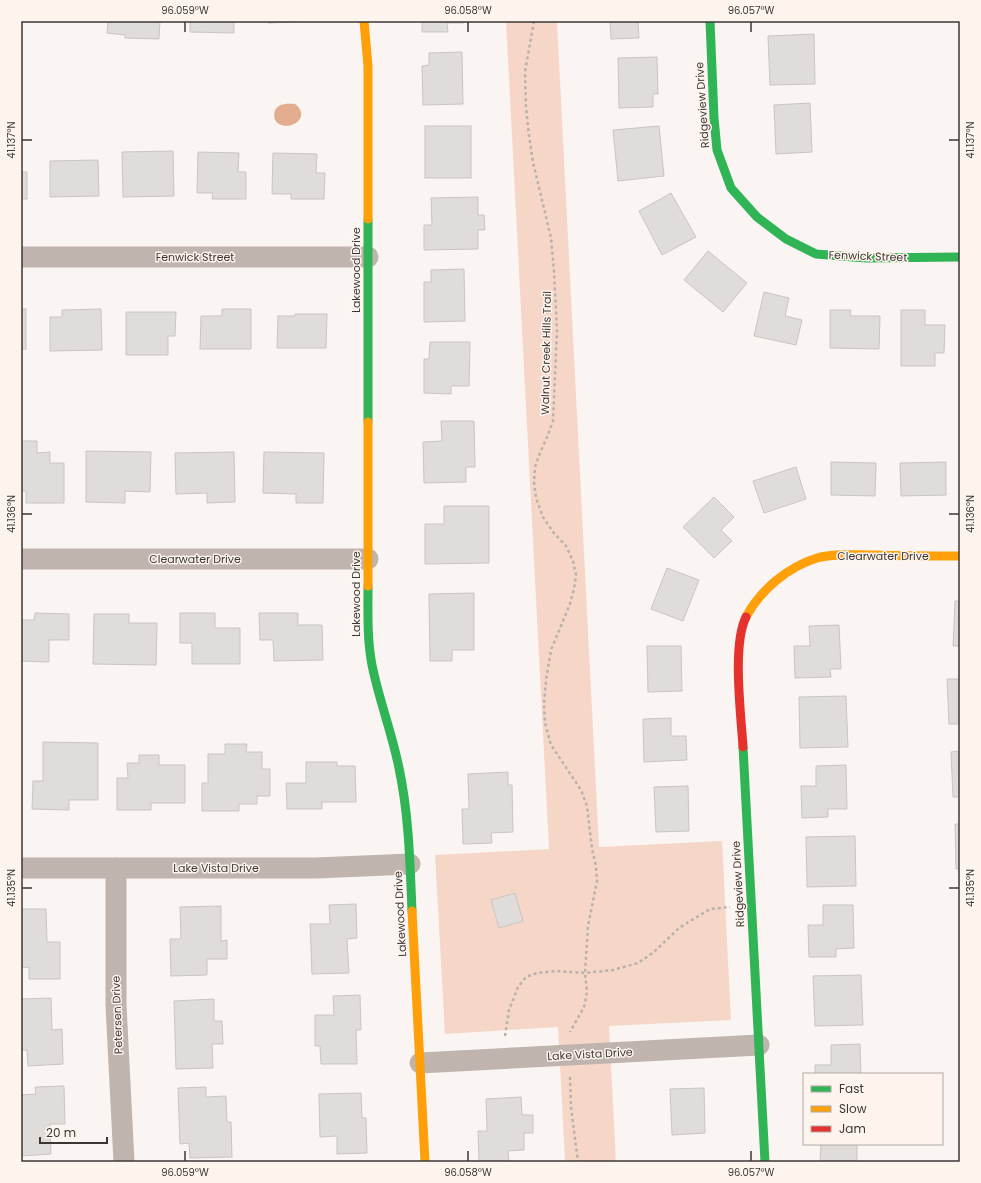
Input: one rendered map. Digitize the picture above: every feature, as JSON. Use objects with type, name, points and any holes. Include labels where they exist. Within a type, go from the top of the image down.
[{"type":"street","name":"Lakewood Drive","points":[[364,21],[368,66],[368,635],[374,676],[397,759],[406,815],[410,864],[425,1162]]},
{"type":"street","name":"Ridgeview Drive","points":[[710,21],[714,118],[717,150],[723,170],[731,188],[744,203]]},
{"type":"street","name":"Fenwick Street","points":[[744,203],[757,217],[786,239],[816,254],[866,258],[960,257]]},
{"type":"street","name":"Fenwick Street","points":[[21,257],[368,257]]},
{"type":"street","name":"Clearwater Drive","points":[[751,607],[781,576],[799,565],[818,558],[842,554],[960,556]]},
{"type":"street","name":"Clearwater Drive","points":[[21,559],[368,559]]},
{"type":"street","name":"Ridgeview Drive","points":[[751,607],[739,641],[739,661],[765,1162]]},
{"type":"street","name":"Lake Vista Drive","points":[[21,868],[316,868],[410,864]]},
{"type":"street","name":"Petersen Drive","points":[[116,868],[116,1005],[124,1162]]},
{"type":"street","name":"Lake Vista Drive","points":[[420,1063],[759,1045]]},
{"type":"path","name":"Walnut Creek Hills Trail","points":[[534,21],[525,72],[528,136],[551,238],[557,330],[553,420],[535,467],[534,482],[536,498],[543,517],[553,532],[566,546],[573,560],[576,575],[570,604],[551,650],[544,704],[545,723],[551,745],[581,790],[587,806],[597,881],[588,926],[585,974],[587,992],[584,1007],[569,1035]]},
{"type":"path","points":[[504,1037],[509,1010],[518,987],[526,977],[557,971],[585,974],[613,970],[638,963],[654,952],[679,928],[710,909],[734,907]]},
{"type":"path","points":[[570,1074],[571,1108],[578,1162]]},
{"type":"shaded area","points":[[506,21],[557,21],[599,847],[722,841],[731,1020],[609,1026],[616,1162],[565,1162],[558,1027],[445,1034],[435,855],[549,849]]},
{"type":"shaded area","points":[[283,104],[295,104],[301,113],[301,117],[298,121],[290,126],[284,126],[275,120],[274,115],[277,107]]},
{"type":"building","points":[[108,21],[160,21],[159,39],[125,38],[125,35],[107,33]]},
{"type":"building","points":[[190,21],[234,21],[234,33],[190,32]]},
{"type":"building","points":[[268,21],[318,21],[268,23]]},
{"type":"building","points":[[422,21],[464,21],[464,23],[447,23],[448,32],[422,32]]},
{"type":"building","points":[[610,21],[638,21],[639,38],[611,39]]},
{"type":"building","points":[[814,34],[815,84],[770,85],[768,36]]},
{"type":"building","points":[[462,52],[463,104],[423,105],[422,66],[429,65],[429,53]]},
{"type":"building","points":[[657,57],[658,94],[653,94],[653,107],[619,108],[618,58]]},
{"type":"building","points":[[810,103],[812,152],[776,154],[774,105]]},
{"type":"building","points":[[425,126],[471,126],[471,178],[425,178]]},
{"type":"building","points":[[659,126],[664,176],[618,181],[613,130]]},
{"type":"building","points":[[173,151],[174,196],[123,197],[122,152]]},
{"type":"building","points":[[198,152],[239,153],[238,172],[246,172],[246,199],[212,199],[213,193],[197,193]]},
{"type":"building","points":[[273,153],[317,154],[316,173],[325,173],[324,199],[291,199],[291,194],[272,194]]},
{"type":"building","points":[[98,160],[99,196],[50,197],[50,161]]},
{"type":"building","points":[[21,172],[27,172],[27,199],[21,199]]},
{"type":"building","points":[[671,193],[696,237],[662,255],[639,211]]},
{"type":"building","points":[[478,197],[478,215],[484,215],[485,230],[478,230],[478,249],[424,250],[424,225],[432,225],[431,198]]},
{"type":"building","points":[[708,251],[747,283],[723,312],[684,280]]},
{"type":"building","points":[[464,269],[465,321],[424,322],[424,282],[431,282],[431,270]]},
{"type":"building","points":[[764,292],[789,298],[785,316],[802,320],[796,345],[754,336]]},
{"type":"building","points":[[21,309],[26,309],[26,349],[21,349]]},
{"type":"building","points":[[101,309],[102,350],[50,351],[50,317],[62,317],[62,310]]},
{"type":"building","points":[[222,309],[251,309],[251,349],[200,349],[201,316],[222,316]]},
{"type":"building","points":[[830,310],[851,310],[850,316],[880,316],[879,349],[830,348]]},
{"type":"building","points":[[901,310],[925,310],[925,325],[945,325],[944,353],[935,353],[935,366],[901,366]]},
{"type":"building","points":[[126,312],[176,312],[175,336],[168,336],[168,355],[126,355]]},
{"type":"building","points":[[295,314],[327,314],[326,348],[277,348],[278,316],[295,316]]},
{"type":"building","points":[[430,342],[470,342],[469,386],[451,386],[451,394],[424,393],[424,359],[429,359]]},
{"type":"building","points":[[441,421],[474,421],[475,467],[466,467],[466,482],[424,483],[423,442],[442,441]]},
{"type":"building","points":[[21,441],[37,441],[37,453],[50,452],[50,463],[64,463],[64,503],[26,503],[26,491],[21,491]]},
{"type":"building","points":[[86,451],[151,452],[150,492],[125,491],[125,503],[86,502]]},
{"type":"building","points":[[234,452],[235,502],[207,503],[207,493],[176,494],[175,453]]},
{"type":"building","points":[[264,452],[324,453],[323,503],[296,503],[296,494],[263,493]]},
{"type":"building","points":[[831,462],[876,463],[875,496],[831,495]]},
{"type":"building","points":[[946,462],[946,495],[901,496],[900,463]]},
{"type":"building","points":[[796,467],[806,499],[764,513],[753,481]]},
{"type":"building","points":[[714,497],[734,517],[721,530],[732,541],[714,558],[683,527]]},
{"type":"building","points":[[444,506],[489,506],[489,563],[425,564],[425,524],[444,524]]},
{"type":"building","points":[[667,568],[699,580],[683,621],[651,609]]},
{"type":"building","points":[[474,593],[474,650],[452,650],[452,661],[430,661],[429,594]]},
{"type":"building","points":[[955,601],[960,601],[960,646],[953,646]]},
{"type":"building","points":[[35,613],[69,614],[69,640],[49,640],[49,662],[21,661],[21,620],[34,620]]},
{"type":"building","points":[[180,613],[215,613],[215,628],[240,628],[240,664],[192,664],[192,643],[180,643]]},
{"type":"building","points":[[259,613],[298,613],[298,625],[322,625],[323,660],[274,661],[273,640],[260,640]]},
{"type":"building","points":[[94,614],[129,614],[129,623],[157,623],[156,665],[93,664]]},
{"type":"building","points":[[839,625],[841,669],[830,669],[831,677],[795,678],[794,646],[810,646],[809,626]]},
{"type":"building","points":[[647,646],[681,646],[682,691],[648,692]]},
{"type":"building","points":[[947,679],[960,679],[960,724],[949,724]]},
{"type":"building","points":[[846,696],[848,747],[800,748],[799,697]]},
{"type":"building","points":[[671,718],[671,736],[686,736],[687,760],[644,762],[643,719]]},
{"type":"building","points":[[43,742],[98,743],[98,800],[69,800],[69,810],[32,809],[33,781],[43,781]]},
{"type":"building","points":[[225,744],[247,744],[246,752],[262,752],[262,769],[270,769],[270,796],[257,796],[257,804],[239,804],[239,811],[202,811],[202,783],[208,783],[208,754],[225,754]]},
{"type":"building","points":[[960,751],[960,797],[953,797],[951,752]]},
{"type":"building","points":[[139,755],[159,755],[159,765],[185,765],[185,803],[151,803],[151,810],[117,810],[117,778],[128,778],[127,763],[139,763]]},
{"type":"building","points":[[306,762],[337,762],[337,766],[355,766],[356,802],[322,802],[322,809],[287,809],[286,783],[306,783]]},
{"type":"building","points":[[846,765],[847,809],[828,809],[828,817],[802,818],[801,786],[816,786],[816,766]]},
{"type":"building","points":[[508,772],[508,785],[512,785],[513,832],[491,833],[492,843],[463,844],[462,809],[469,809],[468,774]]},
{"type":"building","points":[[688,786],[689,831],[656,832],[654,787]]},
{"type":"building","points":[[955,824],[960,824],[960,869],[956,869]]},
{"type":"building","points":[[855,836],[856,886],[807,887],[806,837]]},
{"type":"building","points":[[515,893],[523,921],[499,928],[491,900]]},
{"type":"building","points":[[356,904],[357,938],[347,939],[349,973],[312,974],[310,924],[330,924],[329,905]]},
{"type":"building","points":[[823,905],[853,905],[854,948],[836,949],[836,957],[809,957],[808,925],[823,925]]},
{"type":"building","points":[[221,906],[221,941],[227,940],[227,959],[207,959],[207,975],[171,976],[170,939],[181,939],[180,907]]},
{"type":"building","points":[[21,909],[46,909],[47,942],[60,942],[60,979],[29,979],[29,967],[21,968]]},
{"type":"building","points":[[861,975],[863,1025],[815,1026],[813,976]]},
{"type":"building","points":[[360,995],[361,1030],[356,1030],[357,1064],[321,1064],[320,1046],[315,1046],[315,1015],[334,1015],[333,996]]},
{"type":"building","points":[[51,998],[52,1030],[62,1029],[63,1064],[28,1066],[27,1050],[21,1050],[21,999]]},
{"type":"building","points":[[214,999],[214,1021],[222,1021],[223,1044],[212,1044],[213,1068],[176,1069],[174,1001]]},
{"type":"building","points":[[860,1044],[861,1073],[815,1073],[815,1065],[831,1065],[831,1045]]},
{"type":"building","points":[[64,1086],[65,1124],[50,1124],[51,1154],[21,1156],[21,1095],[36,1094],[35,1087]]},
{"type":"building","points":[[206,1087],[206,1097],[226,1096],[227,1122],[231,1122],[232,1157],[190,1158],[189,1143],[180,1144],[178,1088]]},
{"type":"building","points":[[704,1088],[705,1133],[672,1135],[670,1089]]},
{"type":"building","points":[[361,1093],[362,1118],[366,1118],[367,1153],[337,1154],[337,1136],[320,1137],[319,1094]]},
{"type":"building","points":[[521,1097],[522,1115],[533,1115],[533,1133],[524,1133],[524,1150],[508,1151],[509,1162],[479,1162],[478,1131],[487,1131],[486,1099]]},
{"type":"building","points":[[821,1145],[857,1145],[857,1162],[820,1162]]},
{"type":"traffic: fast","points":[[710,21],[714,118],[717,150],[731,188],[757,217],[786,239],[816,254],[866,258],[960,257]]},
{"type":"traffic: fast","points":[[368,219],[368,422]]},
{"type":"traffic: fast","points":[[368,586],[370,655],[378,691],[396,755],[405,804],[412,911]]},
{"type":"traffic: fast","points":[[743,747],[765,1162]]},
{"type":"traffic: slow","points":[[364,21],[368,66],[368,219]]},
{"type":"traffic: slow","points":[[368,422],[368,586]]},
{"type":"traffic: slow","points":[[746,617],[759,598],[776,581],[796,567],[817,558],[831,555],[960,556]]},
{"type":"traffic: slow","points":[[412,911],[425,1162]]},
{"type":"traffic: jam","points":[[743,747],[738,662],[739,644],[746,617]]}]
